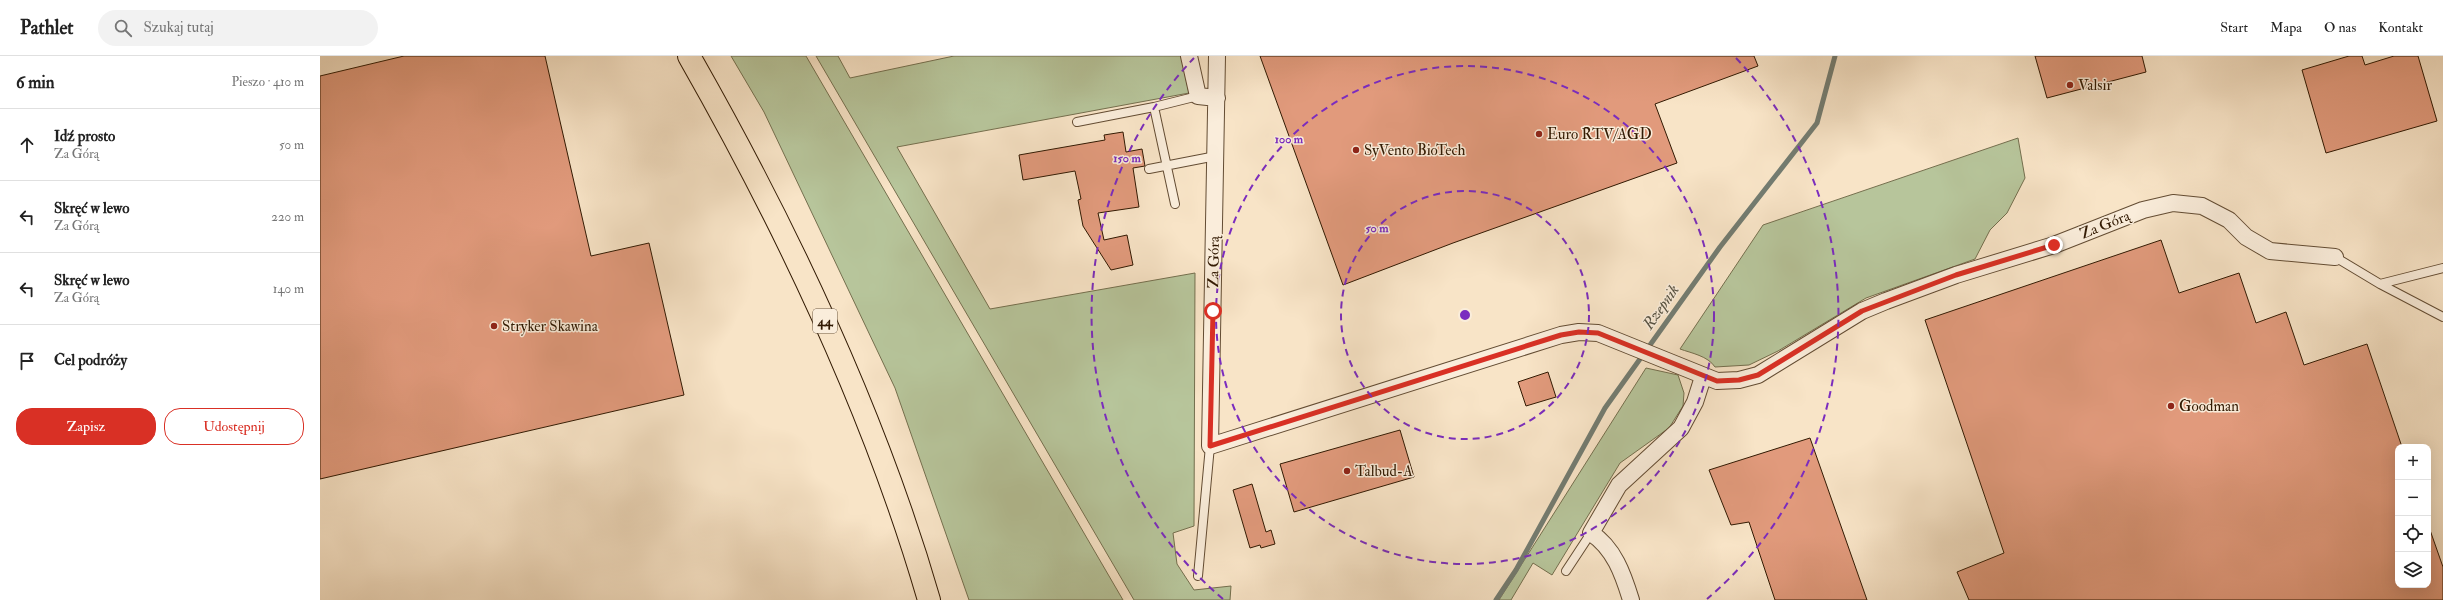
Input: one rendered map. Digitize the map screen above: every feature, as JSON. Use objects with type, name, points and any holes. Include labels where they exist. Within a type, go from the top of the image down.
[{"type":"main road","name":"44","points":[[689,56],[748,162],[819,309],[895,493],[930,600]]},
{"type":"street","points":[[1189,56],[1198,96],[1217,98]]},
{"type":"street","name":"Za Górą","points":[[1217,56],[1210,446],[1561,335],[1579,332],[1598,333],[1703,377],[1724,381],[1739,380],[1758,375],[1862,311],[1886,301],[1956,275],[2054,245],[2142,210],[2173,203],[2202,206],[2229,220],[2246,237],[2270,251],[2335,257]]},
{"type":"street","points":[[1632,600],[1616,561],[1601,540],[1591,533],[1619,485],[1681,428],[1695,402],[1703,377]]},
{"type":"lane","points":[[1077,122],[1154,107],[1198,96]]},
{"type":"lane","points":[[1154,107],[1168,165],[1175,204]]},
{"type":"lane","points":[[1149,169],[1216,156]]},
{"type":"lane","points":[[2335,257],[2380,284],[2443,317]]},
{"type":"lane","points":[[2380,284],[2443,268]]},
{"type":"lane","points":[[1198,576],[1210,446]]},
{"type":"lane","points":[[1566,571],[1591,533]]},
{"type":"green space","points":[[731,56],[806,56],[1123,600],[969,600],[895,388],[764,112]]},
{"type":"green space","points":[[816,56],[838,56],[850,78],[954,56],[1181,56],[1189,93],[897,147],[990,309],[1195,273],[1194,526],[1173,533],[1177,564],[1194,590],[1231,586],[1230,600],[1134,600]]},
{"type":"green space","points":[[2018,138],[2025,178],[2007,213],[1990,230],[1975,259],[1866,298],[1778,351],[1749,365],[1715,367],[1708,360],[1680,349],[1763,225]]},
{"type":"green space","points":[[1646,368],[1678,375],[1684,393],[1683,406],[1669,428],[1620,463],[1552,575],[1533,563],[1511,600],[1499,600]]},
{"type":"building","name":"Stryker Skawina","points":[[404,56],[545,56],[591,256],[649,243],[684,395],[320,479],[320,76]]},
{"type":"building","name":"Euro RTV/AGD","points":[[1260,56],[1754,56],[1758,66],[1655,104],[1677,163],[1453,243],[1343,285]]},
{"type":"building","name":"Valsir","points":[[2035,56],[2142,56],[2146,72],[2047,98]]},
{"type":"building","points":[[2349,56],[2362,56],[2365,65],[2394,56],[2418,56],[2437,121],[2326,153],[2302,70]]},
{"type":"building","points":[[1123,132],[1126,152],[1142,149],[1145,166],[1133,168],[1139,207],[1098,213],[1104,240],[1127,235],[1133,265],[1111,270],[1083,226],[1078,200],[1081,199],[1075,171],[1023,180],[1019,155],[1105,140],[1104,135]]},
{"type":"building","name":"Goodman","points":[[2161,240],[2179,293],[2239,273],[2256,323],[2286,312],[2304,365],[2367,344],[2401,444],[2395,444],[2395,588],[2431,588],[2431,533],[2443,567],[2443,600],[1969,600],[1957,572],[2004,553],[1925,320]]},
{"type":"building","points":[[1548,372],[1556,397],[1526,406],[1518,382]]},
{"type":"building","name":"Talbud-A","points":[[1400,430],[1414,477],[1294,512],[1280,464]]},
{"type":"building","points":[[1810,438],[1867,600],[1775,600],[1749,522],[1731,525],[1709,470]]},
{"type":"building","points":[[1252,484],[1266,532],[1271,530],[1275,544],[1261,548],[1260,545],[1250,548],[1233,490]]},
{"type":"waterway","name":"Rzepnik","points":[[1496,600],[1516,570],[1605,408],[1720,247],[1817,123],[1835,56]]},
{"type":"place","name":"Valsir","points":[[2070,85]]},
{"type":"place","name":"Euro RTV/AGD","points":[[1539,134]]},
{"type":"place","name":"SyVento BioTech","points":[[1356,150]]},
{"type":"place","name":"Stryker Skawina","points":[[494,326]]},
{"type":"place","name":"Goodman","points":[[2171,406]]},
{"type":"place","name":"Talbud-A","points":[[1347,471]]},
{"type":"route","points":[[1213,311],[1210,446],[1561,335],[1579,332],[1598,333],[1703,377],[1717,381],[1739,380],[1758,375],[1862,311],[1956,275],[2054,245]]}]
